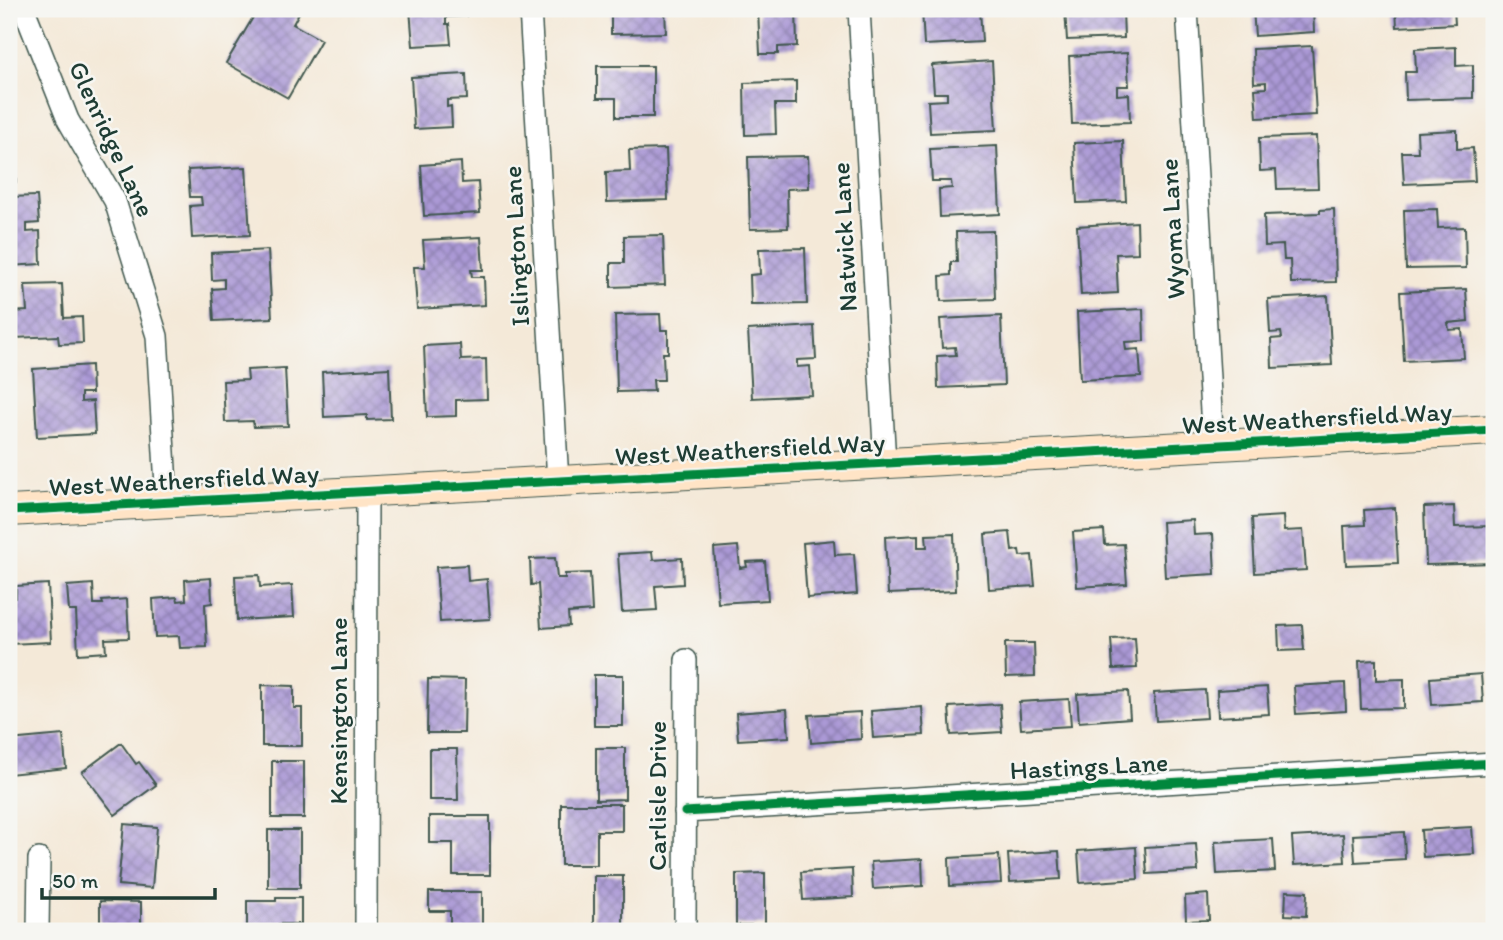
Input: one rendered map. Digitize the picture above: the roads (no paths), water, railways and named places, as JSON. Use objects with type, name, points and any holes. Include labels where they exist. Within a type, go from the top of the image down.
[{"type":"street","name":"Glenridge Lane","points":[[24,9],[68,120],[115,201],[157,336],[167,502]]},
{"type":"street","name":"Islington Lane","points":[[530,9],[558,481]]},
{"type":"street","name":"Natwick Lane","points":[[859,9],[885,463]]},
{"type":"street","name":"Wyoma Lane","points":[[1187,9],[1213,445]]},
{"type":"street","name":"West Weathersfield Way","points":[[9,511],[1494,430]]},
{"type":"street","name":"Kensington Lane","points":[[366,931],[367,491]]},
{"type":"street","name":"Carlisle Drive","points":[[685,931],[686,660]]},
{"type":"street","name":"Hastings Lane","points":[[685,811],[1494,763]]},
{"type":"street","points":[[38,931],[39,859]]}]
